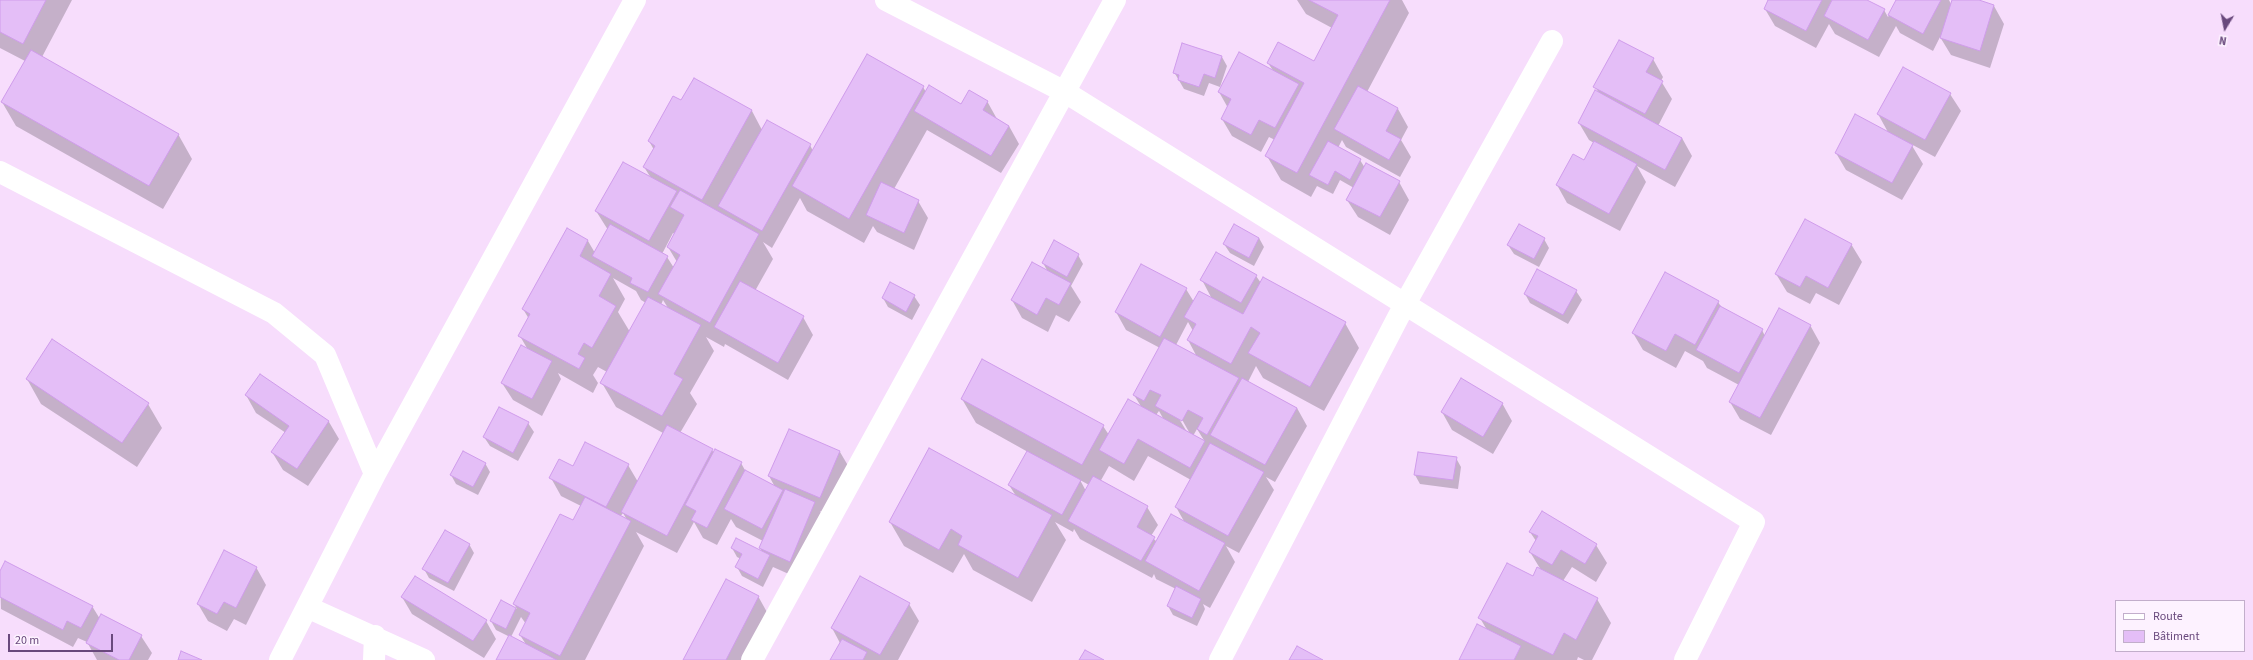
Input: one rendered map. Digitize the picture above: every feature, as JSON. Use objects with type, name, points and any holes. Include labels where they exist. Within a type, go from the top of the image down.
[{"type":"street","points":[[280,660],[375,474],[635,0]]},
{"type":"street","points":[[886,0],[1065,92],[1754,522],[1685,660]]},
{"type":"street","points":[[752,660],[1115,0]]},
{"type":"street","points":[[1220,660],[1405,304],[1552,41]]},
{"type":"street","points":[[0,172],[274,313],[326,355],[375,474]]},
{"type":"street","points":[[306,607],[375,636],[424,660]]},
{"type":"street","points":[[374,660],[375,636]]},
{"type":"shaded area","points":[[0,0],[2253,0],[2253,660],[0,660]]},
{"type":"building","points":[[0,0],[46,0],[23,44],[0,32]]},
{"type":"building","points":[[1309,0],[1390,0],[1297,173],[1265,156],[1304,83],[1267,63],[1278,42],[1314,61],[1338,15]]},
{"type":"building","points":[[1768,0],[1822,0],[1806,31],[1764,9]]},
{"type":"building","points":[[1832,0],[1867,0],[1885,9],[1868,40],[1824,16]]},
{"type":"building","points":[[1896,0],[1941,0],[1923,34],[1888,15]]},
{"type":"building","points":[[1952,0],[1979,0],[1994,5],[1980,51],[1940,38]]},
{"type":"building","points":[[1619,40],[1654,58],[1646,72],[1663,81],[1645,114],[1593,87]]},
{"type":"building","points":[[1182,43],[1222,56],[1215,78],[1204,74],[1199,87],[1178,80],[1179,75],[1173,73]]},
{"type":"building","points":[[31,50],[179,134],[149,186],[1,102]]},
{"type":"building","points":[[1239,52],[1299,84],[1275,128],[1259,120],[1251,135],[1221,119],[1231,99],[1218,92]]},
{"type":"building","points":[[867,54],[924,86],[849,219],[792,186]]},
{"type":"building","points":[[1903,67],[1951,93],[1925,140],[1877,114]]},
{"type":"building","points":[[694,78],[752,110],[702,200],[643,167],[655,146],[648,141],[673,96],[681,100]]},
{"type":"building","points":[[929,85],[961,104],[969,90],[988,101],[983,110],[1009,126],[991,156],[914,111]]},
{"type":"building","points":[[1358,86],[1398,108],[1386,131],[1401,139],[1389,160],[1334,129]]},
{"type":"building","points":[[1595,90],[1682,138],[1665,170],[1578,123]]},
{"type":"building","points":[[1855,114],[1913,145],[1892,183],[1835,153]]},
{"type":"building","points":[[767,120],[811,144],[762,231],[718,206]]},
{"type":"building","points":[[1328,141],[1361,159],[1350,180],[1335,171],[1328,185],[1309,175]]},
{"type":"building","points":[[1594,141],[1637,164],[1609,214],[1556,185],[1573,154],[1584,160]]},
{"type":"building","points":[[623,162],[677,191],[649,241],[595,211]]},
{"type":"building","points":[[1366,163],[1400,181],[1380,217],[1346,200]]},
{"type":"building","points":[[881,182],[919,200],[904,233],[866,215]]},
{"type":"building","points":[[680,190],[759,234],[710,323],[658,294],[680,255],[667,247],[684,215],[670,207]]},
{"type":"building","points":[[1805,219],[1852,244],[1828,288],[1806,276],[1800,287],[1775,274]]},
{"type":"building","points":[[610,224],[668,256],[648,292],[630,283],[632,278],[592,256]]},
{"type":"building","points":[[1234,224],[1259,238],[1249,258],[1223,244]]},
{"type":"building","points":[[1519,224],[1545,238],[1534,259],[1507,245]]},
{"type":"building","points":[[567,228],[588,240],[580,256],[611,274],[599,296],[616,306],[592,348],[584,343],[578,354],[585,358],[579,369],[518,336],[530,314],[522,309]]},
{"type":"building","points":[[1054,240],[1079,254],[1067,277],[1042,263]]},
{"type":"building","points":[[1216,252],[1257,275],[1241,303],[1200,280]]},
{"type":"building","points":[[1032,262],[1071,283],[1059,305],[1046,298],[1037,315],[1011,300]]},
{"type":"building","points":[[1141,264],[1187,288],[1160,337],[1115,312]]},
{"type":"building","points":[[1537,269],[1577,290],[1563,315],[1524,294]]},
{"type":"building","points":[[1665,272],[1719,301],[1695,345],[1675,334],[1666,351],[1632,333]]},
{"type":"building","points":[[1263,277],[1346,322],[1310,387],[1248,353],[1260,333],[1251,327],[1231,364],[1187,340],[1196,324],[1184,317],[1199,291],[1243,314]]},
{"type":"building","points":[[740,281],[804,316],[778,363],[714,327]]},
{"type":"building","points":[[890,282],[915,295],[906,312],[882,298]]},
{"type":"building","points":[[648,297],[701,325],[674,374],[683,379],[662,416],[600,383]]},
{"type":"building","points":[[1720,306],[1763,329],[1739,373],[1696,350]]},
{"type":"building","points":[[1779,308],[1811,325],[1760,418],[1729,402]]},
{"type":"building","points":[[1164,338],[1239,378],[1207,435],[1197,429],[1203,418],[1188,410],[1182,421],[1155,406],[1161,395],[1150,390],[1144,401],[1133,395]]},
{"type":"building","points":[[52,339],[149,403],[122,443],[26,379]]},
{"type":"building","points":[[521,345],[552,361],[532,399],[501,383]]},
{"type":"building","points":[[982,359],[1104,425],[1082,465],[961,399]]},
{"type":"building","points":[[260,374],[329,421],[297,469],[271,452],[289,426],[245,395]]},
{"type":"building","points":[[1242,378],[1297,408],[1265,465],[1210,435]]},
{"type":"building","points":[[1461,378],[1503,403],[1483,437],[1441,412]]},
{"type":"building","points":[[1128,399],[1205,441],[1190,468],[1138,439],[1124,464],[1099,450]]},
{"type":"building","points":[[499,407],[529,422],[513,453],[483,437]]},
{"type":"building","points":[[667,425],[713,449],[667,536],[621,512]]},
{"type":"building","points":[[789,429],[840,451],[820,498],[768,476]]},
{"type":"building","points":[[585,442],[629,464],[606,507],[549,478],[559,459],[573,466]]},
{"type":"building","points":[[1210,443],[1264,472],[1228,536],[1175,507]]},
{"type":"building","points":[[929,448],[1052,515],[1018,578],[958,545],[962,536],[951,529],[939,550],[889,522]]},
{"type":"building","points":[[715,449],[742,462],[707,528],[691,520],[696,511],[685,505]]},
{"type":"building","points":[[463,451],[486,463],[473,487],[450,475]]},
{"type":"building","points":[[1027,451],[1081,480],[1062,515],[1008,485]]},
{"type":"building","points":[[1418,452],[1457,457],[1453,480],[1414,475]]},
{"type":"building","points":[[745,470],[783,490],[762,529],[724,509]]},
{"type":"building","points":[[1093,476],[1148,506],[1137,527],[1155,537],[1141,561],[1068,521]]},
{"type":"building","points":[[785,489],[815,502],[790,562],[759,548]]},
{"type":"building","points":[[585,497],[631,521],[560,656],[519,635],[530,613],[513,604],[560,514],[573,520]]},
{"type":"building","points":[[1542,511],[1597,544],[1585,564],[1561,550],[1552,565],[1529,552],[1538,536],[1529,532]]},
{"type":"building","points":[[1171,514],[1225,543],[1199,591],[1145,561]]},
{"type":"building","points":[[445,530],[470,544],[448,583],[422,569]]},
{"type":"building","points":[[736,538],[770,555],[758,579],[735,567],[742,554],[731,548]]},
{"type":"building","points":[[224,550],[257,567],[236,608],[224,602],[217,614],[197,604]]},
{"type":"building","points":[[5,561],[93,606],[81,628],[67,621],[63,630],[0,597],[0,571]]},
{"type":"building","points":[[1507,563],[1533,576],[1537,567],[1598,598],[1576,640],[1564,633],[1553,655],[1478,618]]},
{"type":"building","points":[[415,576],[487,620],[473,641],[401,597]]},
{"type":"building","points":[[860,576],[910,603],[880,655],[831,628]]},
{"type":"building","points":[[726,579],[759,596],[726,660],[683,660]]},
{"type":"building","points":[[1176,586],[1201,599],[1192,618],[1167,606]]},
{"type":"building","points":[[501,600],[516,608],[506,629],[490,621]]},
{"type":"building","points":[[101,614],[142,635],[129,660],[119,660],[86,643]]},
{"type":"building","points":[[1477,624],[1521,646],[1514,660],[1459,660]]},
{"type":"building","points":[[509,635],[557,660],[496,660]]},
{"type":"building","points":[[842,639],[867,652],[863,660],[830,660]]},
{"type":"building","points":[[1297,646],[1323,660],[1289,660]]},
{"type":"building","points":[[1085,650],[1104,660],[1079,660]]},
{"type":"building","points":[[181,651],[202,660],[178,660]]}]
